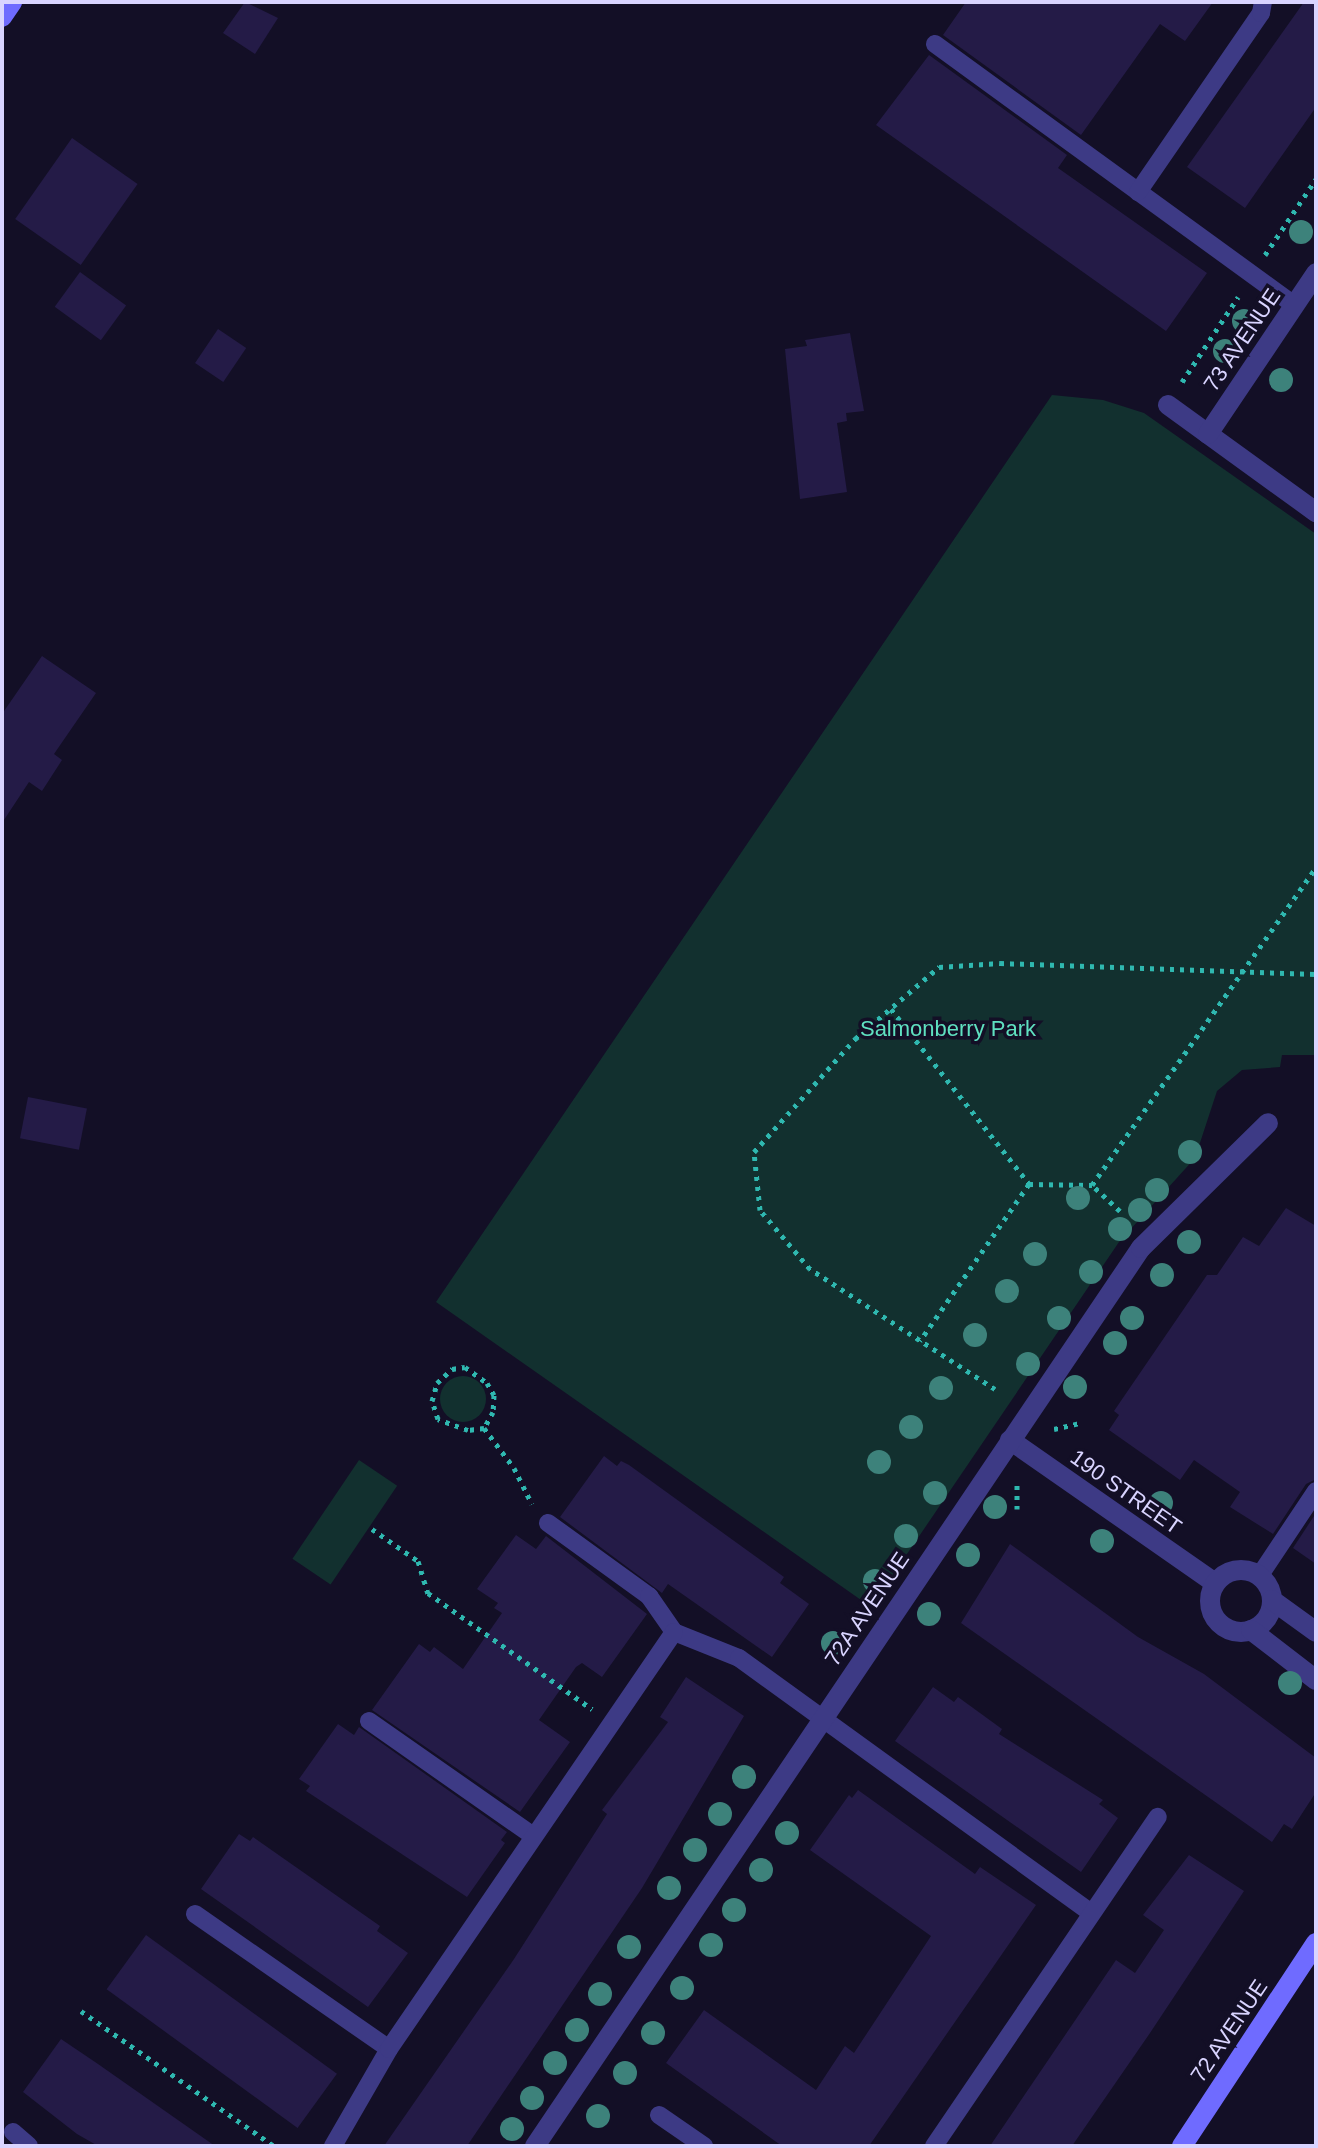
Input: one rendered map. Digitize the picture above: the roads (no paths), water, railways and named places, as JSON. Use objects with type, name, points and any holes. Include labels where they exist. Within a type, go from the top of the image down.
[{"type":"main road","points":[[2,17],[12,2]]},
{"type":"main road","name":"72 AVENUE","points":[[1182,2146],[1316,1943]]},
{"type":"street","name":"73 AVENUE","points":[[1208,434],[1316,273]]},
{"type":"street","points":[[1168,405],[1316,512]]},
{"type":"street","name":"72A AVENUE","points":[[535,2146],[1141,1248],[1268,1123]]},
{"type":"street","name":"190 STREET","points":[[1010,1440],[1215,1583]]},
{"type":"street","points":[[1272,1600],[1266,1619],[1251,1630],[1232,1631],[1216,1619],[1209,1601],[1215,1583],[1236,1570],[1260,1575],[1272,1600],[1316,1632]]},
{"type":"street","points":[[1251,1630],[1316,1680]]},
{"type":"lane","points":[[1138,192],[1261,13],[1263,2]]},
{"type":"lane","points":[[935,44],[1294,305]]},
{"type":"lane","points":[[1260,1575],[1316,1491]]},
{"type":"lane","points":[[548,1523],[649,1596],[674,1632],[739,1658],[821,1721],[1090,1912]]},
{"type":"lane","points":[[333,2146],[389,2049],[674,1632]]},
{"type":"lane","points":[[369,1721],[533,1836]]},
{"type":"lane","points":[[934,2146],[1090,1912],[1158,1817]]},
{"type":"lane","points":[[195,1914],[389,2049]]},
{"type":"lane","points":[[659,2115],[704,2146]]},
{"type":"lane","points":[[13,2132],[29,2146]]},
{"type":"park label","name":"Salmonberry Park","points":[[948,1029]]}]
